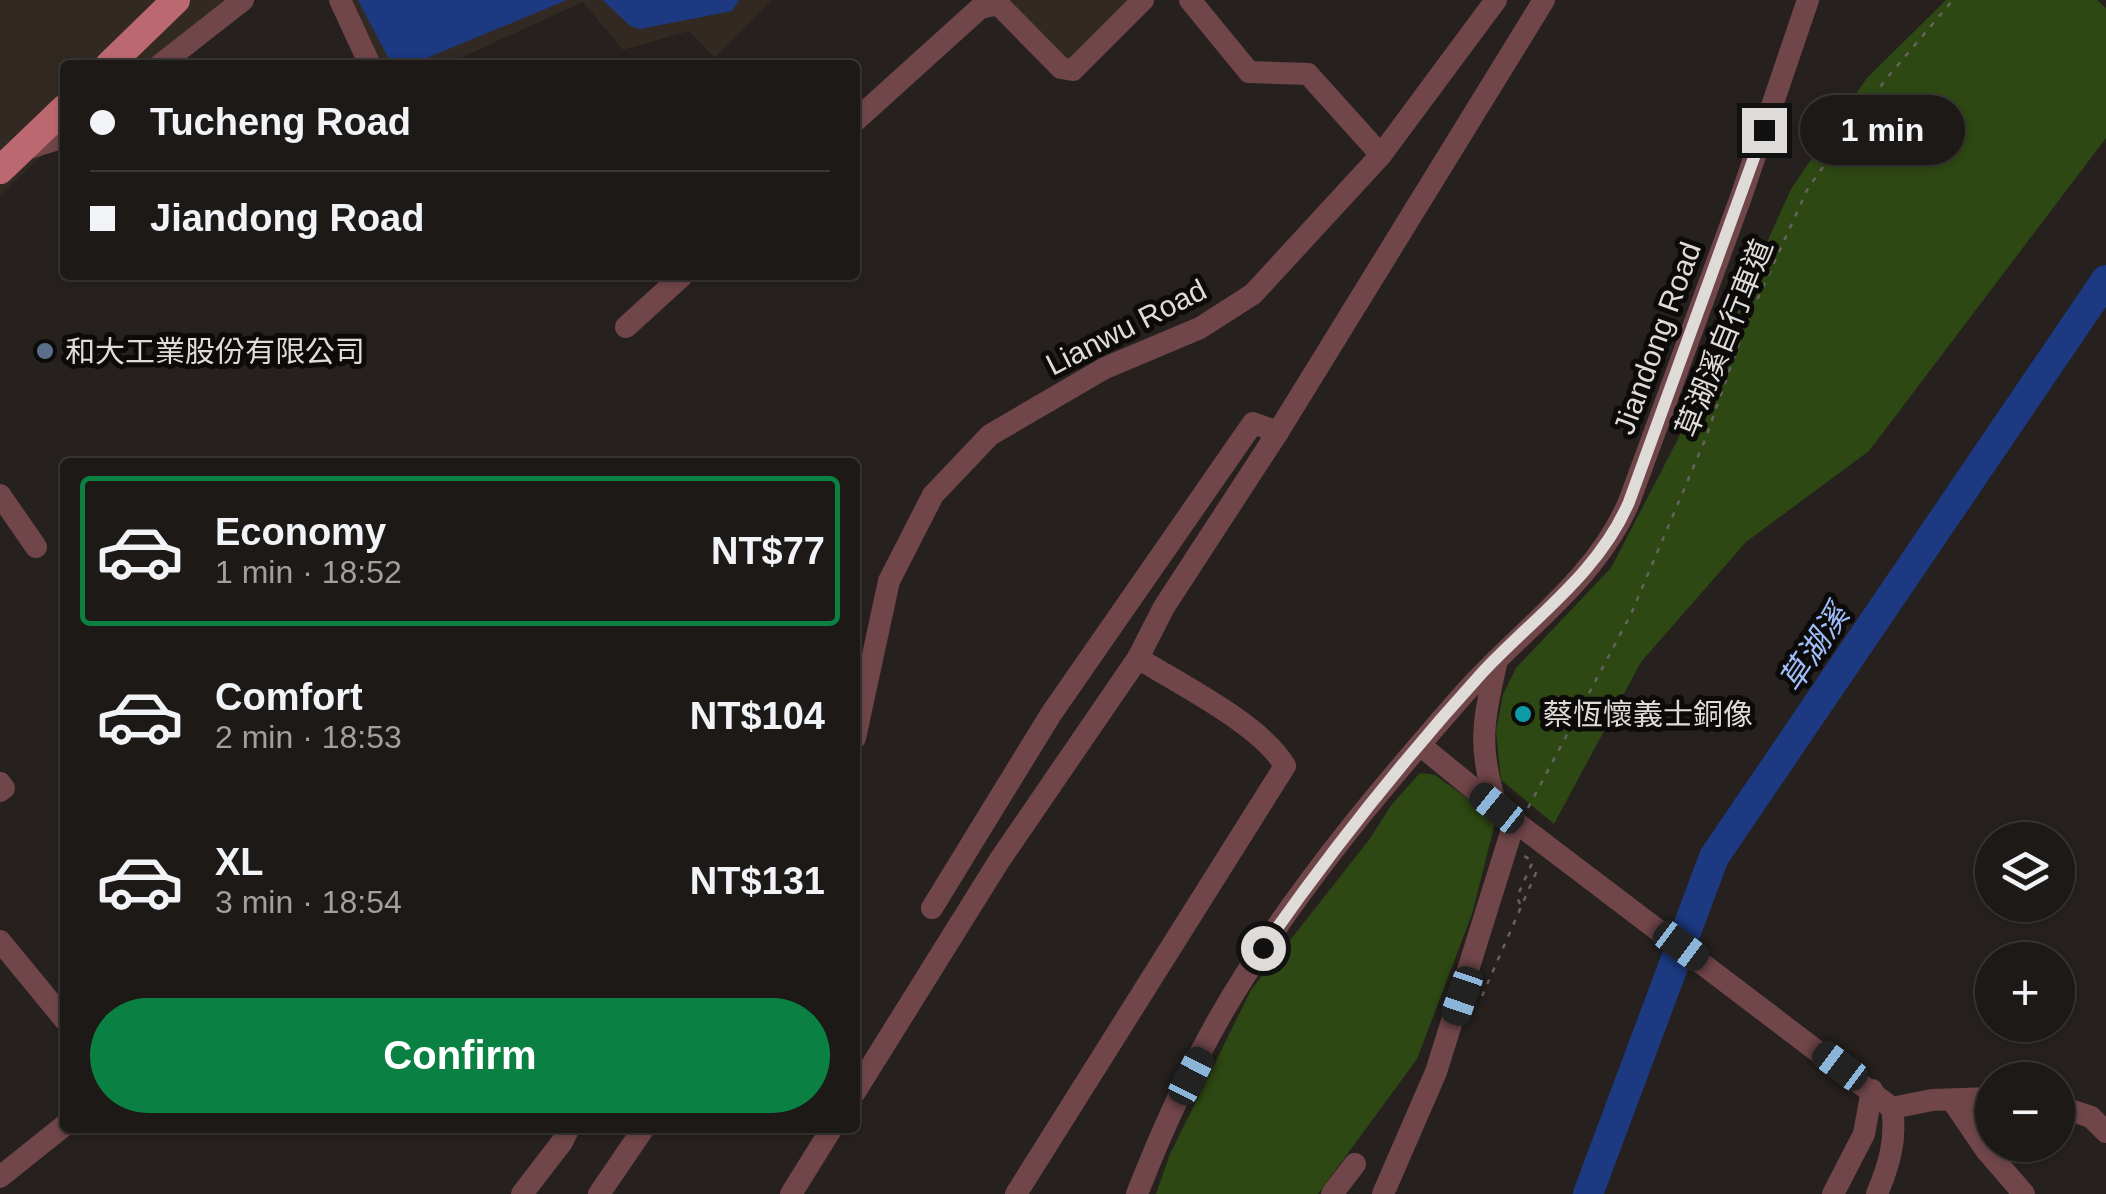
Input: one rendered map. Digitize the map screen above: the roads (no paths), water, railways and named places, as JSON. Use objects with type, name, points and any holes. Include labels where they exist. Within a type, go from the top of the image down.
[{"type":"main road","points":[[114,60],[176,0]]},
{"type":"main road","points":[[0,170],[60,113]]},
{"type":"street","points":[[166,60],[244,0]]},
{"type":"street","points":[[340,0],[368,60]]},
{"type":"street","points":[[860,116],[980,8],[998,4],[1060,68],[1072,70],[1144,0]]},
{"type":"street","points":[[1190,0],[1249,72],[1308,74],[1382,154]]},
{"type":"street","name":"Lianwu Road","points":[[860,715],[889,581],[933,495],[990,434],[1105,368],[1200,328],[1253,294],[1382,154],[1496,0]]},
{"type":"street","points":[[860,1084],[1000,861],[1138,658],[1164,607],[1278,432],[1544,0]]},
{"type":"street","name":"Jiandong Road","points":[[1137,1194],[1160,1137],[1244,977],[1358,817],[1498,657],[1579,578],[1612,539],[1747,180],[1808,0]]},
{"type":"street","points":[[22,150],[60,139]]},
{"type":"street","points":[[626,326],[678,280]]},
{"type":"street","points":[[932,908],[1052,714],[1253,423],[1278,432]]},
{"type":"street","points":[[0,495],[36,547]]},
{"type":"street","points":[[1383,1194],[1436,1072],[1513,819],[1485,770],[1482,742],[1498,657]]},
{"type":"street","points":[[1016,1194],[1285,766],[1275,748],[1254,732],[1138,658]]},
{"type":"street","points":[[1420,745],[1892,1108],[1894,1146],[1878,1194]]},
{"type":"street","points":[[0,783],[4,788],[0,791]]},
{"type":"street","points":[[0,941],[60,1014]]},
{"type":"street","points":[[1833,1194],[1864,1134],[1872,1090]]},
{"type":"street","points":[[1892,1108],[1975,1099]]},
{"type":"street","points":[[1952,1100],[1986,1150],[2024,1194]]},
{"type":"street","points":[[2075,1112],[2091,1117],[2106,1132]]},
{"type":"street","points":[[0,1177],[60,1129]]},
{"type":"street","points":[[522,1194],[567,1133]]},
{"type":"street","points":[[599,1194],[641,1133]]},
{"type":"street","points":[[791,1194],[829,1133]]},
{"type":"street","points":[[1332,1194],[1355,1164]]},
{"type":"water","points":[[358,0],[567,0],[422,60],[389,60]]},
{"type":"water","points":[[603,0],[739,0],[732,11],[640,29],[630,26]]},
{"type":"waterway","name":"草湖溪","points":[[1588,1194],[1714,857],[2106,280]]},
{"type":"place","name":"和大工業股份有限公司","points":[[45,351]]},
{"type":"place","name":"蔡恆懷義士銅像","points":[[1523,714]]}]
